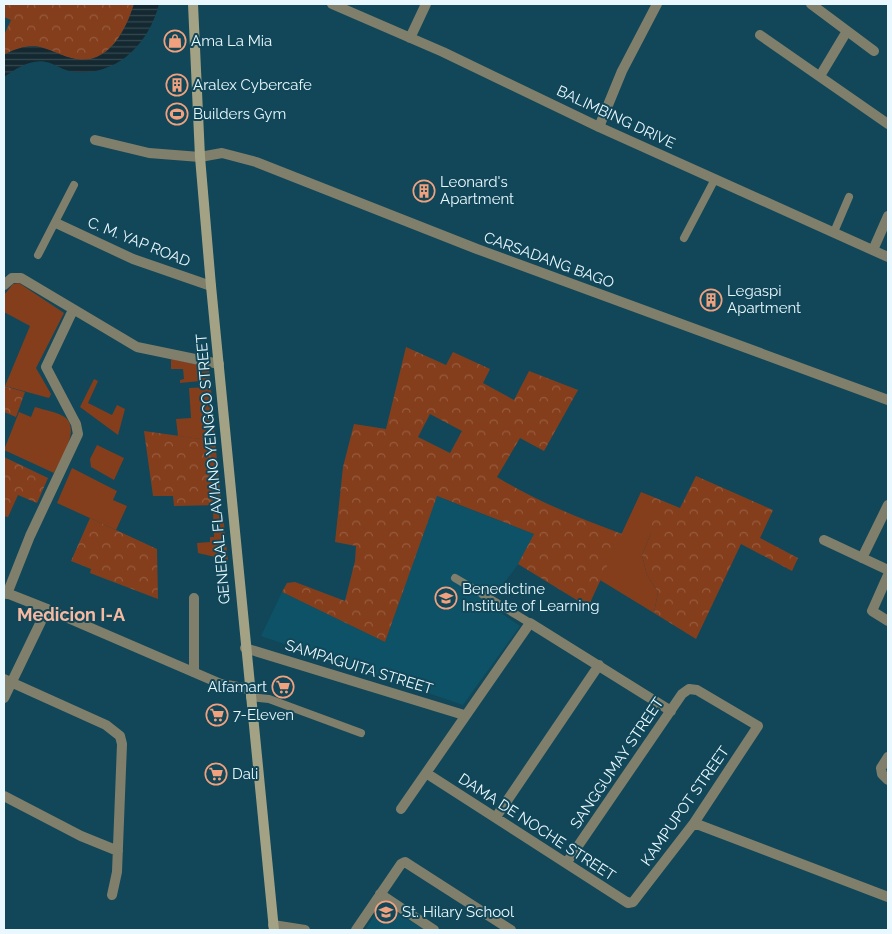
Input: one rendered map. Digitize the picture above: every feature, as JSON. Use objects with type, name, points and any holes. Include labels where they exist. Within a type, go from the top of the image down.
[{"type":"main road","name":"GENERAL FLAVIANO YENGCO STREET","points":[[193,4],[200,157],[211,286],[273,927]]},
{"type":"street","name":"BALIMBING DRIVE","points":[[332,4],[353,8],[410,38],[600,127],[888,257]]},
{"type":"street","points":[[410,38],[426,4]]},
{"type":"street","points":[[600,127],[622,71],[657,4]]},
{"type":"street","points":[[811,4],[874,51]]},
{"type":"street","points":[[820,76],[847,31]]},
{"type":"street","points":[[760,35],[888,124]]},
{"type":"street","name":"CARSADANG BAGO","points":[[95,140],[149,153],[200,157],[222,153],[256,162],[477,249],[888,400]]},
{"type":"street","points":[[873,250],[888,216]]},
{"type":"street","name":"C. M. YAP ROAD","points":[[56,223],[133,259],[211,286]]},
{"type":"street","points":[[4,285],[12,278],[21,278],[137,347],[219,364]]},
{"type":"street","points":[[73,310],[46,367],[76,424],[78,434],[5,593],[229,687],[249,693]]},
{"type":"street","points":[[862,558],[888,505]]},
{"type":"street","points":[[824,540],[888,570]]},
{"type":"street","points":[[888,575],[872,611],[888,621]]},
{"type":"street","points":[[194,598],[194,672]]},
{"type":"street","points":[[4,698],[8,680],[47,609]]},
{"type":"street","points":[[401,809],[530,623],[671,711]]},
{"type":"street","name":"SAMPAGUITA STREET","points":[[245,648],[464,716]]},
{"type":"street","points":[[496,818],[599,665]]},
{"type":"street","points":[[8,680],[106,725],[120,736],[122,744],[117,872],[112,895]]},
{"type":"street","name":"SANGGUMAY STREET","points":[[567,862],[682,694],[689,689],[696,690],[758,726]]},
{"type":"street","name":"KAMPUPOT STREET","points":[[633,902],[694,823],[758,726]]},
{"type":"street","points":[[885,777],[881,768],[888,757]]},
{"type":"street","name":"DAMA DE NOCHE STREET","points":[[426,773],[567,862],[623,902],[633,902]]},
{"type":"street","points":[[4,796],[81,836],[118,851]]},
{"type":"street","points":[[694,823],[888,897]]},
{"type":"street","points":[[356,930],[401,864],[409,863],[511,930]]},
{"type":"street","points":[[380,894],[434,930]]},
{"type":"street","points":[[273,927],[304,930]]},
{"type":"lane","points":[[684,238],[715,179]]},
{"type":"lane","points":[[38,255],[74,185]]},
{"type":"lane","points":[[834,232],[849,196]]},
{"type":"lane","points":[[455,578],[530,623]]},
{"type":"lane","points":[[249,693],[361,733]]},
{"type":"shaded area","points":[[134,4],[159,4],[148,32],[139,44],[118,63],[90,72],[74,72],[50,63],[37,61],[20,67],[4,77],[4,55],[30,46],[48,49],[71,58],[84,60],[95,58],[104,53],[113,46],[120,36]]},
{"type":"shaded area","name":"Benedictine Institute of Learning","points":[[436,496],[534,534],[523,558],[488,604],[520,626],[463,705],[261,636],[282,592],[385,642]]},
{"type":"shaded area","name":"St. Hilary School","points":[[382,904],[407,919],[425,930],[365,930]]},
{"type":"green space","points":[[4,4],[134,4],[125,26],[112,46],[94,58],[83,60],[34,46],[11,51],[4,55],[4,35],[11,20],[4,17]]},
{"type":"green space","points":[[19,283],[64,313],[36,368],[51,394],[49,398],[5,386],[30,326],[4,312],[4,295],[13,284]]},
{"type":"green space","points":[[406,347],[446,365],[453,352],[490,369],[483,383],[514,400],[529,371],[578,390],[544,451],[520,438],[497,477],[527,494],[622,534],[588,607],[518,564],[534,534],[437,496],[385,642],[282,592],[287,583],[295,582],[345,601],[355,561],[356,546],[335,542],[343,467],[354,424],[386,429]],"holes":[[[430,414],[462,431],[450,453],[418,437]]]},
{"type":"green space","points":[[171,359],[209,367],[210,380],[180,383],[180,380],[184,379],[183,369],[171,369]]},
{"type":"green space","points":[[94,379],[98,381],[88,403],[112,415],[117,405],[125,409],[118,435],[80,407]]},
{"type":"green space","points":[[4,386],[25,392],[16,417],[4,412]]},
{"type":"green space","points":[[208,387],[208,390],[211,389],[215,441],[178,436],[176,419],[191,418],[189,388]]},
{"type":"green space","points":[[35,407],[59,414],[66,418],[70,424],[71,430],[68,446],[54,473],[4,450],[19,412],[31,417]]},
{"type":"green space","points":[[144,431],[215,441],[221,500],[219,505],[174,506],[173,496],[153,496]]},
{"type":"green space","points":[[97,445],[124,458],[114,480],[91,467],[90,459]]},
{"type":"green space","points":[[4,457],[48,478],[37,503],[18,495],[8,517],[4,516]]},
{"type":"green space","points":[[72,468],[117,491],[113,500],[127,506],[116,530],[57,503]]},
{"type":"green space","points":[[696,476],[773,510],[760,538],[798,558],[792,571],[741,544],[696,639],[654,613],[658,592],[647,575],[642,555],[651,533],[651,496],[680,508]]},
{"type":"green space","points":[[641,492],[651,496],[651,533],[642,555],[647,575],[658,592],[654,613],[600,580]]},
{"type":"green space","points":[[220,511],[223,515],[228,560],[198,553],[197,543],[210,542],[210,537],[214,537],[213,512]]},
{"type":"green space","points":[[90,518],[157,549],[158,599],[90,573],[91,569],[71,561]]},
{"type":"place","name":"Ama La Mia","points":[[175,41]]},
{"type":"place","name":"Aralex Cybercafe","points":[[177,85]]},
{"type":"place","name":"Builders Gym","points":[[177,114]]},
{"type":"place","name":"Leonard's Apartment","points":[[424,191]]},
{"type":"place","name":"Legaspi Apartment","points":[[711,300]]},
{"type":"place","name":"Benedictine Institute of Learning","points":[[446,598]]},
{"type":"place","name":"Alfamart","points":[[283,687]]},
{"type":"place","name":"7-Eleven","points":[[217,715]]},
{"type":"place","name":"Dali","points":[[216,774]]},
{"type":"place","name":"St. Hilary School","points":[[386,912]]},
{"type":"district","name":"Medicion I-A","points":[[71,614]]}]
